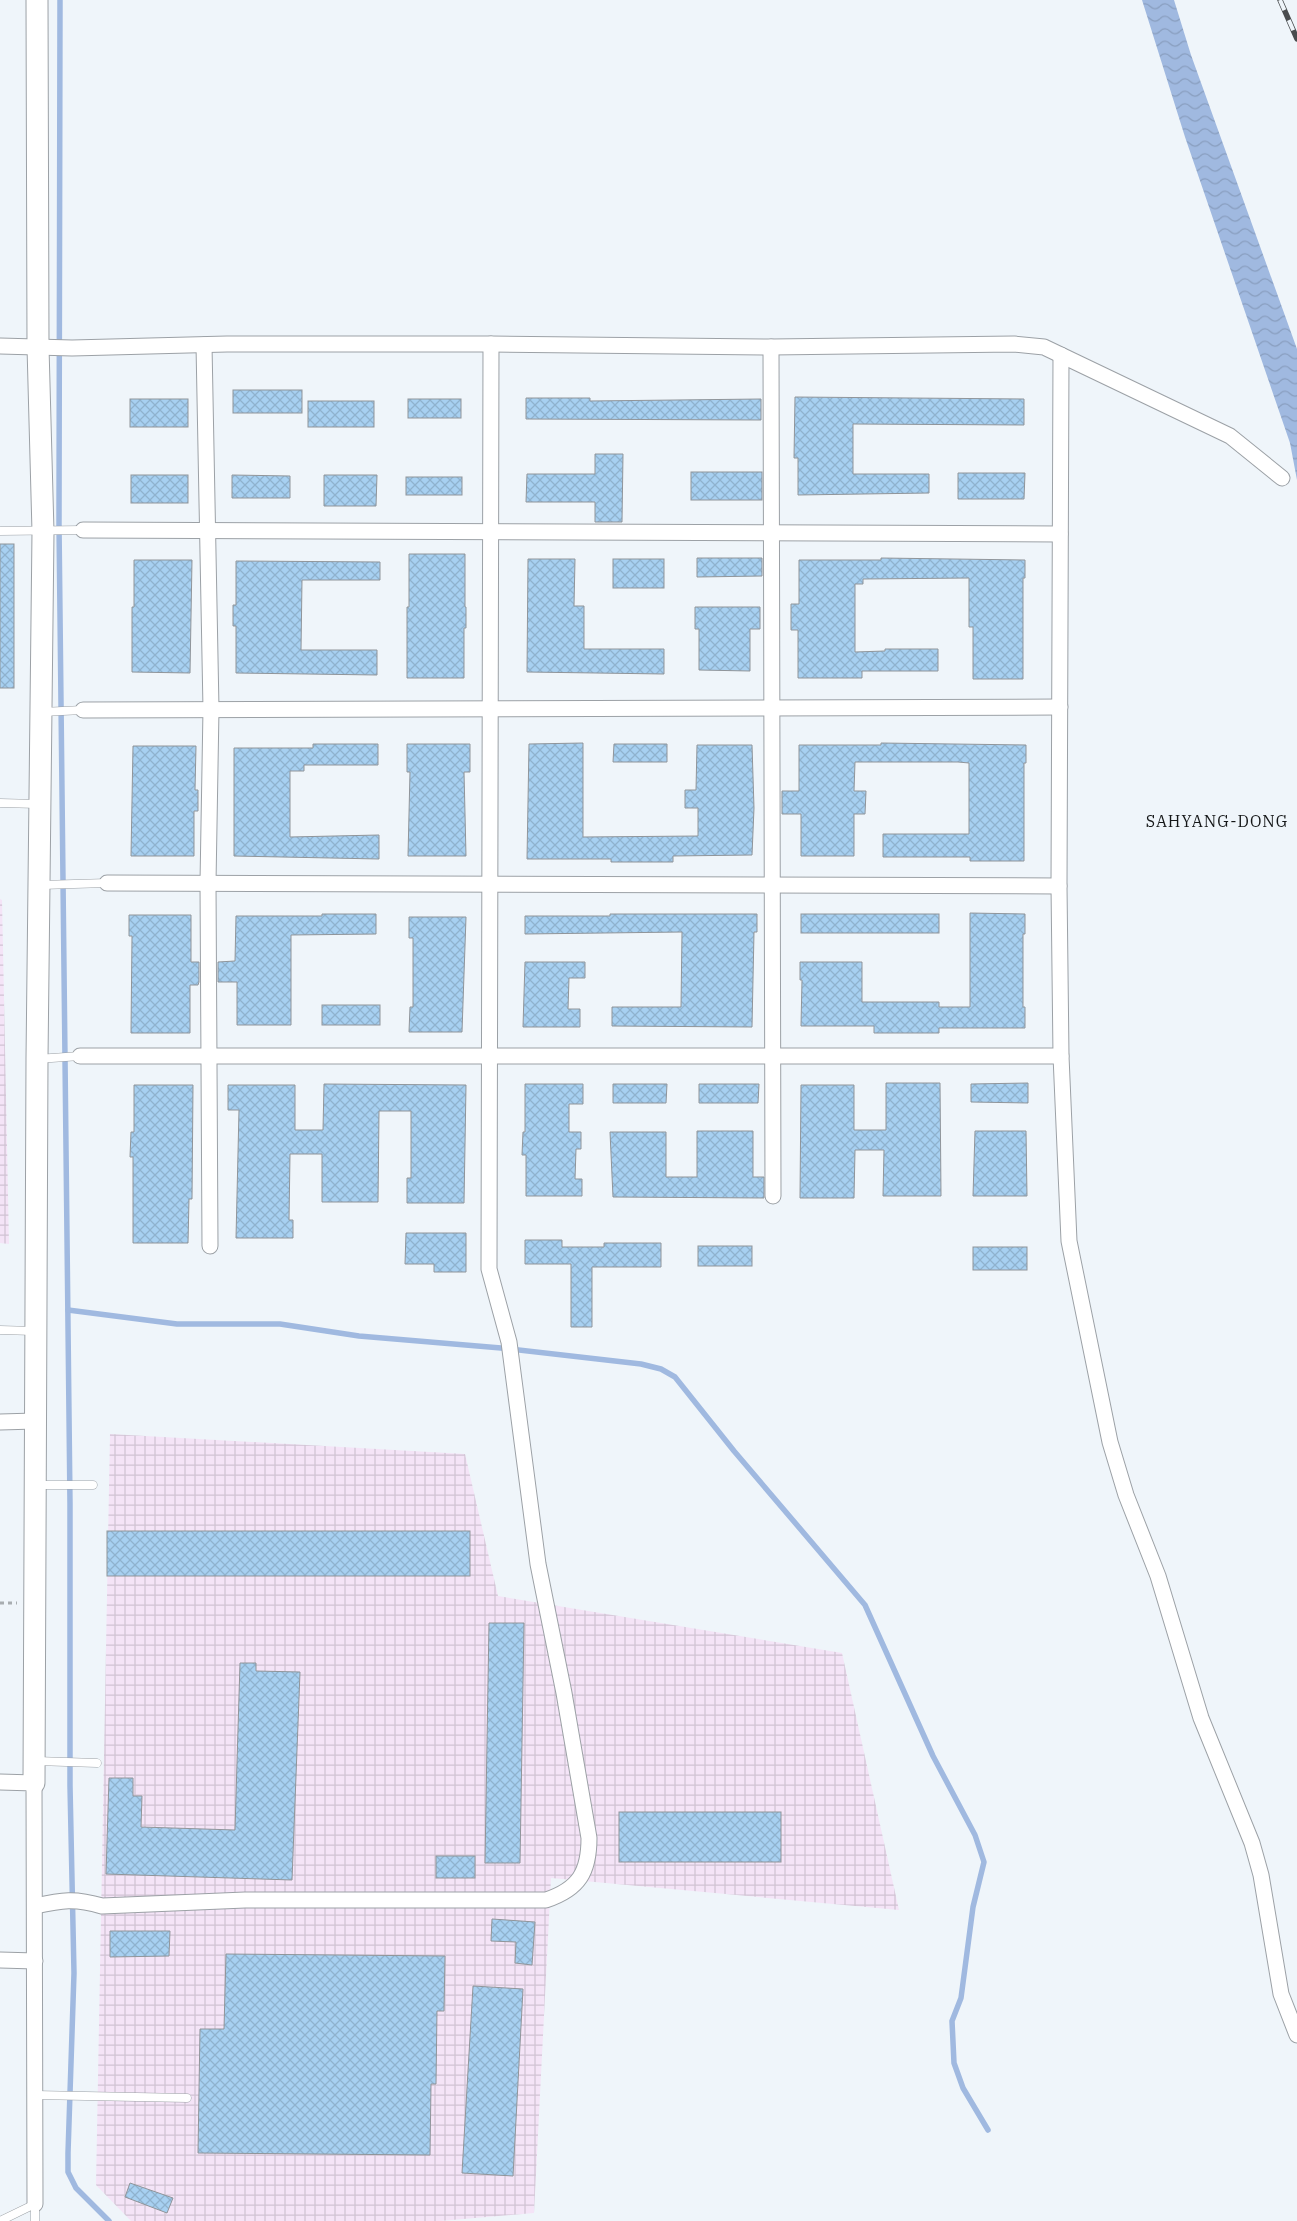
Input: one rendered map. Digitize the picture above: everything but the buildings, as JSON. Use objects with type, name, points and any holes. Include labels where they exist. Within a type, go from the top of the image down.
[{"type":"street","points":[[35,2204],[34,1783],[45,1761],[35,1485],[35,1421],[48,885],[40,804],[48,711],[48,532],[47,347],[37,0]]},
{"type":"street","points":[[0,346],[72,348],[204,344],[491,344],[771,347],[1014,344],[1044,347],[1230,436],[1282,478]]},
{"type":"street","points":[[204,344],[211,709],[208,883],[210,1246]]},
{"type":"street","points":[[35,1906],[65,1899],[81,1900],[102,1906],[245,1900],[546,1900],[564,1894],[578,1880],[589,1860],[589,1838],[564,1693],[538,1564],[510,1350],[489,1269],[491,344]]},
{"type":"street","points":[[771,347],[773,1196]]},
{"type":"street","points":[[1061,355],[1059,886],[1061,1056],[1069,1241],[1110,1442],[1126,1495],[1158,1576],[1201,1718],[1252,1843],[1261,1874],[1281,1994],[1297,2035]]},
{"type":"street","points":[[78,530],[1060,534]]},
{"type":"street","points":[[78,710],[1060,707]]},
{"type":"street","points":[[107,883],[1059,886]]},
{"type":"street","points":[[76,1056],[1061,1056]]},
{"type":"street","points":[[0,1422],[35,1421]]},
{"type":"street","points":[[0,1782],[34,1783]]},
{"type":"street","points":[[0,1960],[35,1961]]},
{"type":"lane","points":[[0,531],[48,532],[78,530]]},
{"type":"lane","points":[[48,711],[78,710]]},
{"type":"lane","points":[[0,803],[40,804]]},
{"type":"lane","points":[[48,885],[107,883]]},
{"type":"lane","points":[[44,1059],[76,1056]]},
{"type":"lane","points":[[0,1330],[36,1331]]},
{"type":"lane","points":[[35,1485],[93,1485]]},
{"type":"lane","points":[[45,1761],[97,1763]]},
{"type":"lane","points":[[35,2095],[187,2098]]},
{"type":"lane","points":[[0,2220],[35,2204],[35,2221]]},
{"type":"shaded area","points":[[0,899],[2,900],[9,1244],[0,1243]]},
{"type":"shaded area","points":[[110,1434],[465,1454],[498,1596],[842,1653],[899,1910],[551,1878],[534,2213],[440,2221],[131,2221],[96,2185]]},
{"type":"water","points":[[1142,0],[1174,0],[1191,55],[1297,349],[1297,480],[1290,443],[1185,137]]},
{"type":"waterway","points":[[60,0],[59,525],[70,1503],[70,1786],[74,1973],[68,2172],[76,2188],[109,2221]]},
{"type":"waterway","points":[[68,1310],[177,1324],[280,1324],[359,1336],[501,1348],[641,1364],[661,1369],[675,1377],[734,1451],[865,1605],[933,1756],[975,1835],[984,1862],[973,1907],[961,1998],[952,2021],[954,2063],[963,2088],[988,2130]]},
{"type":"railway","points":[[1280,0],[1297,39]]},
{"type":"district","name":"SAHYANG-DONG","points":[[1217,821]]}]
